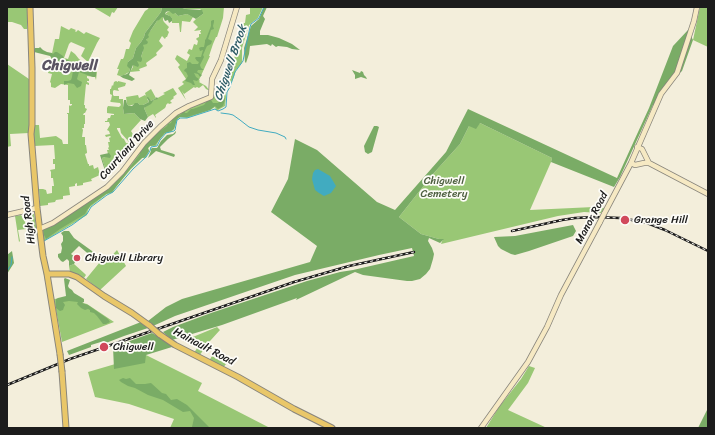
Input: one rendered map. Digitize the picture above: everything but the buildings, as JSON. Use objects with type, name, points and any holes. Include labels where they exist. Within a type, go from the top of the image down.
[{"type":"main road","name":"High Road","points":[[30,7],[32,89],[31,134],[36,208],[60,354],[66,428]]},
{"type":"main road","name":"Courtland Drive","points":[[39,228],[53,223],[107,187],[122,172],[144,143],[160,126],[176,113],[211,97],[212,79],[221,60],[237,7]]},
{"type":"main road","name":"Manor Road","points":[[481,428],[528,362],[547,327],[561,295],[631,163],[661,94],[677,73],[697,7]]},
{"type":"main road","points":[[637,147],[642,149],[649,164]]},
{"type":"main road","points":[[631,163],[635,165],[644,163],[649,164],[708,194]]},
{"type":"main road","points":[[7,214],[36,208]]},
{"type":"main road","name":"Hainault Road","points":[[47,274],[69,274],[78,277],[104,296],[132,313],[175,345],[238,377],[294,410],[332,428]]},
{"type":"green space","points":[[7,7],[27,7],[27,29],[24,29],[21,25],[7,22]]},
{"type":"green space","points":[[93,7],[118,7],[114,13],[112,12],[110,17]]},
{"type":"green space","points":[[149,7],[162,7],[161,12],[145,33],[141,42],[136,48],[133,58],[128,62],[130,69],[129,72],[120,76],[117,75],[119,69],[117,69],[121,59],[124,57],[126,49],[129,49],[131,43],[129,41],[133,31]]},
{"type":"green space","points":[[162,7],[179,7],[202,10],[203,14],[196,19],[187,14],[178,16],[169,11],[166,12],[165,14],[172,18],[172,21],[169,23],[168,20],[165,21],[162,17],[157,21],[151,30],[148,35],[149,37],[146,40],[148,42],[147,44],[143,45],[142,60],[141,62],[137,61],[139,65],[138,67],[133,65],[129,75],[135,79],[132,81],[123,78],[120,76],[129,72],[130,69],[127,66],[128,62],[133,58],[136,48],[161,12]]},
{"type":"green space","points":[[179,7],[224,7],[223,18],[217,37],[199,80],[199,82],[206,86],[209,90],[203,85],[199,88],[194,87],[184,94],[182,91],[186,100],[178,88],[184,84],[182,82],[186,79],[178,67],[180,65],[175,59],[177,55],[187,61],[190,55],[187,53],[189,49],[192,50],[194,44],[197,45],[198,41],[196,39],[199,37],[199,34],[201,34],[201,30],[194,31],[198,27],[193,22],[203,14],[203,12],[200,9],[186,9]]},
{"type":"green space","points":[[250,7],[263,7],[258,18],[249,25],[242,48],[242,63],[236,70],[229,87],[223,90],[223,82],[220,82],[223,80],[229,67],[231,67],[236,52],[234,51],[239,39],[237,38],[243,23],[245,23],[246,15],[250,14]]},
{"type":"green space","points":[[264,7],[267,7],[263,16],[265,19],[260,35],[268,35],[279,38],[292,44],[300,50],[287,47],[276,47],[272,44],[271,46],[267,44],[250,46],[246,63],[244,48],[251,26],[259,19]]},
{"type":"green space","points":[[700,7],[708,7],[708,47],[693,40]]},
{"type":"green space","points":[[169,11],[178,16],[187,14],[193,17],[190,22],[182,21],[180,32],[179,23],[172,23],[172,18],[165,14]]},
{"type":"green space","points":[[162,16],[164,22],[169,27],[167,30],[169,32],[167,37],[165,39],[162,36],[159,41],[163,46],[156,53],[157,55],[146,63],[147,66],[139,69],[140,71],[130,72],[133,65],[137,63],[141,57],[143,45],[148,37],[147,35]]},
{"type":"green space","points":[[213,20],[214,29],[211,30],[208,39],[212,41],[206,48],[200,65],[204,70],[198,70],[197,72],[202,75],[200,77],[198,74],[194,73],[199,79],[197,81],[193,80],[195,85],[193,85],[185,81],[188,76],[184,71],[187,68],[187,63],[190,62],[192,64],[198,64],[199,62],[195,58],[201,57],[203,50],[200,51],[199,48],[204,47],[205,40],[211,26],[211,21]]},
{"type":"green space","points":[[61,26],[69,30],[71,28],[76,30],[76,32],[78,30],[84,34],[86,32],[100,38],[88,62],[81,56],[85,48],[71,42],[64,58],[68,59],[71,51],[97,72],[96,80],[95,77],[87,76],[89,81],[87,82],[89,85],[86,84],[84,105],[87,109],[83,115],[85,115],[85,124],[84,128],[82,128],[82,137],[85,137],[87,153],[85,154],[88,164],[89,166],[93,165],[94,169],[98,167],[100,175],[91,179],[92,181],[83,183],[83,185],[77,186],[77,183],[75,186],[69,187],[70,195],[63,196],[63,199],[48,203],[48,205],[40,206],[39,189],[46,190],[47,194],[52,193],[52,186],[54,186],[50,170],[55,169],[55,164],[53,164],[53,159],[55,159],[54,145],[34,146],[33,125],[39,125],[40,138],[56,136],[62,140],[63,144],[68,144],[67,113],[69,113],[69,105],[70,106],[72,104],[70,104],[70,100],[68,100],[68,85],[61,84],[55,88],[51,87],[50,82],[52,74],[48,73],[55,39],[59,39]]},
{"type":"green space","points":[[688,30],[693,40],[682,71],[663,88],[653,105],[614,187],[551,162],[552,158],[480,123],[476,129],[469,126],[460,144],[433,174],[399,217],[421,234],[444,239],[440,243],[429,238],[428,241],[434,254],[433,259],[430,269],[420,279],[407,281],[363,275],[355,272],[296,300],[297,298],[222,325],[172,340],[163,332],[211,313],[307,281],[340,272],[414,256],[412,248],[295,275],[175,316],[153,326],[148,321],[166,307],[182,299],[310,262],[317,246],[271,212],[288,179],[295,139],[317,150],[377,202],[395,210],[446,152],[468,109],[617,178],[649,108],[673,46]]},
{"type":"green space","points":[[40,47],[43,50],[53,54],[57,52],[63,56],[64,59],[78,66],[87,69],[90,67],[96,72],[96,76],[93,77],[79,72],[77,79],[82,82],[81,86],[77,88],[74,84],[68,83],[64,85],[64,81],[71,80],[73,70],[64,72],[64,67],[61,62],[53,60],[50,56],[34,52],[35,48]]},
{"type":"green space","points":[[7,64],[29,79],[29,133],[10,134],[11,146],[7,147]]},
{"type":"green space","points":[[352,70],[360,73],[361,71],[363,72],[367,79],[361,77],[355,79],[355,75]]},
{"type":"green space","points":[[116,81],[126,83],[125,86],[118,88],[119,91],[113,91],[114,96],[119,96],[119,99],[123,99],[124,114],[134,113],[141,120],[131,131],[134,136],[129,142],[121,133],[120,128],[117,128],[126,143],[130,144],[126,147],[127,148],[122,154],[113,159],[114,161],[111,163],[112,165],[106,168],[107,169],[105,168],[102,158],[108,154],[108,142],[110,142],[109,138],[111,137],[106,137],[105,135],[110,134],[107,130],[110,125],[109,122],[105,121],[107,121],[111,115],[114,114],[107,113],[107,108],[108,106],[119,107],[121,105],[120,103],[110,101],[112,95],[110,94],[110,89]]},
{"type":"green space","points":[[173,88],[177,94],[170,101],[172,103],[168,103],[165,108],[155,115],[156,118],[153,114],[148,117],[144,108],[165,94],[163,93]]},
{"type":"green space","points":[[151,89],[156,98],[151,101],[147,99],[149,102],[143,105],[138,103],[129,106],[127,104],[126,97],[138,95],[139,98],[145,95],[146,96],[145,93]]},
{"type":"green space","points":[[225,90],[225,106],[218,110],[216,110],[215,107],[187,118],[180,117],[177,120],[174,129],[171,132],[165,133],[156,146],[150,146],[148,148],[149,151],[146,158],[142,158],[131,169],[112,193],[107,194],[90,207],[87,215],[44,241],[42,228],[112,185],[122,175],[141,149],[161,128],[177,115],[210,99],[213,92]]},
{"type":"green space","points":[[222,93],[225,100],[223,106],[218,109],[215,106],[210,110],[177,119],[174,129],[165,133],[155,145],[148,148],[149,151],[145,157],[131,168],[112,192],[106,194],[91,205],[85,214],[46,239],[43,229],[51,227],[110,188],[131,166],[140,154],[140,151],[156,134],[171,123],[173,118],[180,115],[184,111],[187,113],[191,109],[204,105],[209,100],[213,103],[218,103],[221,99]]},
{"type":"green space","points":[[147,97],[151,101],[157,97],[158,99],[154,100],[151,104],[144,108],[148,117],[145,121],[140,119],[134,113],[124,114],[124,100],[126,100],[129,106],[132,106],[135,103],[143,105],[149,102]]},
{"type":"green space","name":"Chigwell Cemetery","points":[[480,123],[552,158],[530,210],[594,207],[605,208],[601,213],[584,212],[558,216],[441,244],[443,239],[421,234],[399,217],[433,174],[460,144],[469,126]]},
{"type":"green space","points":[[374,126],[379,127],[372,152],[368,154],[365,152],[364,146]]},
{"type":"green space","points":[[176,131],[175,134],[160,147],[161,150],[174,154],[174,157],[156,151],[148,158],[152,148],[157,148],[167,135],[173,134]]},
{"type":"green space","points":[[109,153],[111,156],[110,158],[102,158],[105,168],[109,174],[107,177],[100,155]]},
{"type":"green space","points":[[34,214],[45,281],[37,235],[27,215]]},
{"type":"green space","points":[[21,215],[33,238],[31,242],[26,229],[18,230],[19,242],[15,216]]},
{"type":"green space","points":[[573,225],[576,231],[573,236],[515,255],[501,249],[494,237],[515,236]]},
{"type":"green space","points":[[64,231],[69,231],[74,238],[92,251],[95,257],[92,257],[79,246],[71,254],[75,257],[72,259],[75,262],[74,264],[69,266],[69,261],[67,259],[63,262],[61,261],[58,254],[61,253],[63,236],[61,233]]},
{"type":"green space","points":[[117,250],[126,266],[100,290],[86,279],[100,262],[103,265]]},
{"type":"green space","points":[[12,251],[14,263],[7,274],[7,255]]},
{"type":"green space","points":[[74,264],[86,275],[84,278],[70,272],[69,266]]},
{"type":"green space","points":[[65,278],[70,280],[68,286],[69,288],[84,299],[84,302],[82,303],[88,305],[110,322],[103,324],[94,313],[90,312],[90,310],[81,308],[77,304],[78,302],[63,302],[65,305],[63,310],[60,311],[56,308],[56,299],[66,296]]},
{"type":"green space","points":[[74,296],[114,322],[62,342],[54,299]]},
{"type":"green space","points":[[141,322],[148,328],[106,343],[104,341],[91,345],[91,347],[69,355],[67,351]]},
{"type":"green space","points":[[217,327],[220,330],[199,356],[194,353],[199,345],[188,339]]},
{"type":"green space","points":[[152,333],[173,345],[172,347],[146,355],[145,363],[114,369],[113,347]]},
{"type":"green space","points":[[146,355],[202,383],[198,391],[270,428],[170,428],[174,419],[129,404],[95,397],[88,372]]},
{"type":"green space","points":[[212,356],[226,364],[223,368],[209,361]]},
{"type":"green space","points":[[529,366],[535,368],[528,383],[508,410],[547,428],[486,428],[499,407],[521,379]]},
{"type":"green space","points":[[123,378],[130,378],[136,384],[151,383],[162,393],[166,394],[171,400],[177,399],[187,405],[210,428],[192,427],[194,418],[190,411],[183,412],[163,400],[128,386],[119,380]]},
{"type":"green space","points":[[708,408],[708,426],[706,428],[698,428]]},
{"type":"water","points":[[318,169],[330,176],[336,186],[331,193],[324,196],[315,190],[312,179],[313,173]]},
{"type":"waterway","name":"Chigwell Brook","points":[[44,241],[72,225],[87,214],[91,207],[113,192],[133,169],[146,157],[151,147],[157,146],[166,133],[175,130],[177,120],[215,109],[218,111],[226,107],[227,92],[235,72],[243,61],[251,24],[259,18],[264,7]]},
{"type":"waterway","points":[[221,113],[233,115],[249,127],[276,133],[285,137],[286,139]]},
{"type":"waterway","name":"Chigwell Brook","points":[[7,271],[11,265],[12,257]]},
{"type":"railway","points":[[512,231],[575,218],[620,218],[647,223],[708,251]]},
{"type":"railway","points":[[7,385],[70,359],[294,282],[349,266],[414,252]]},
{"type":"place","name":"Grange Hill","points":[[625,220]]},
{"type":"place","name":"Chigwell Library","points":[[77,258]]},
{"type":"place","name":"Chigwell","points":[[104,347]]},
{"type":"district","name":"Chigwell","points":[[70,66]]}]
